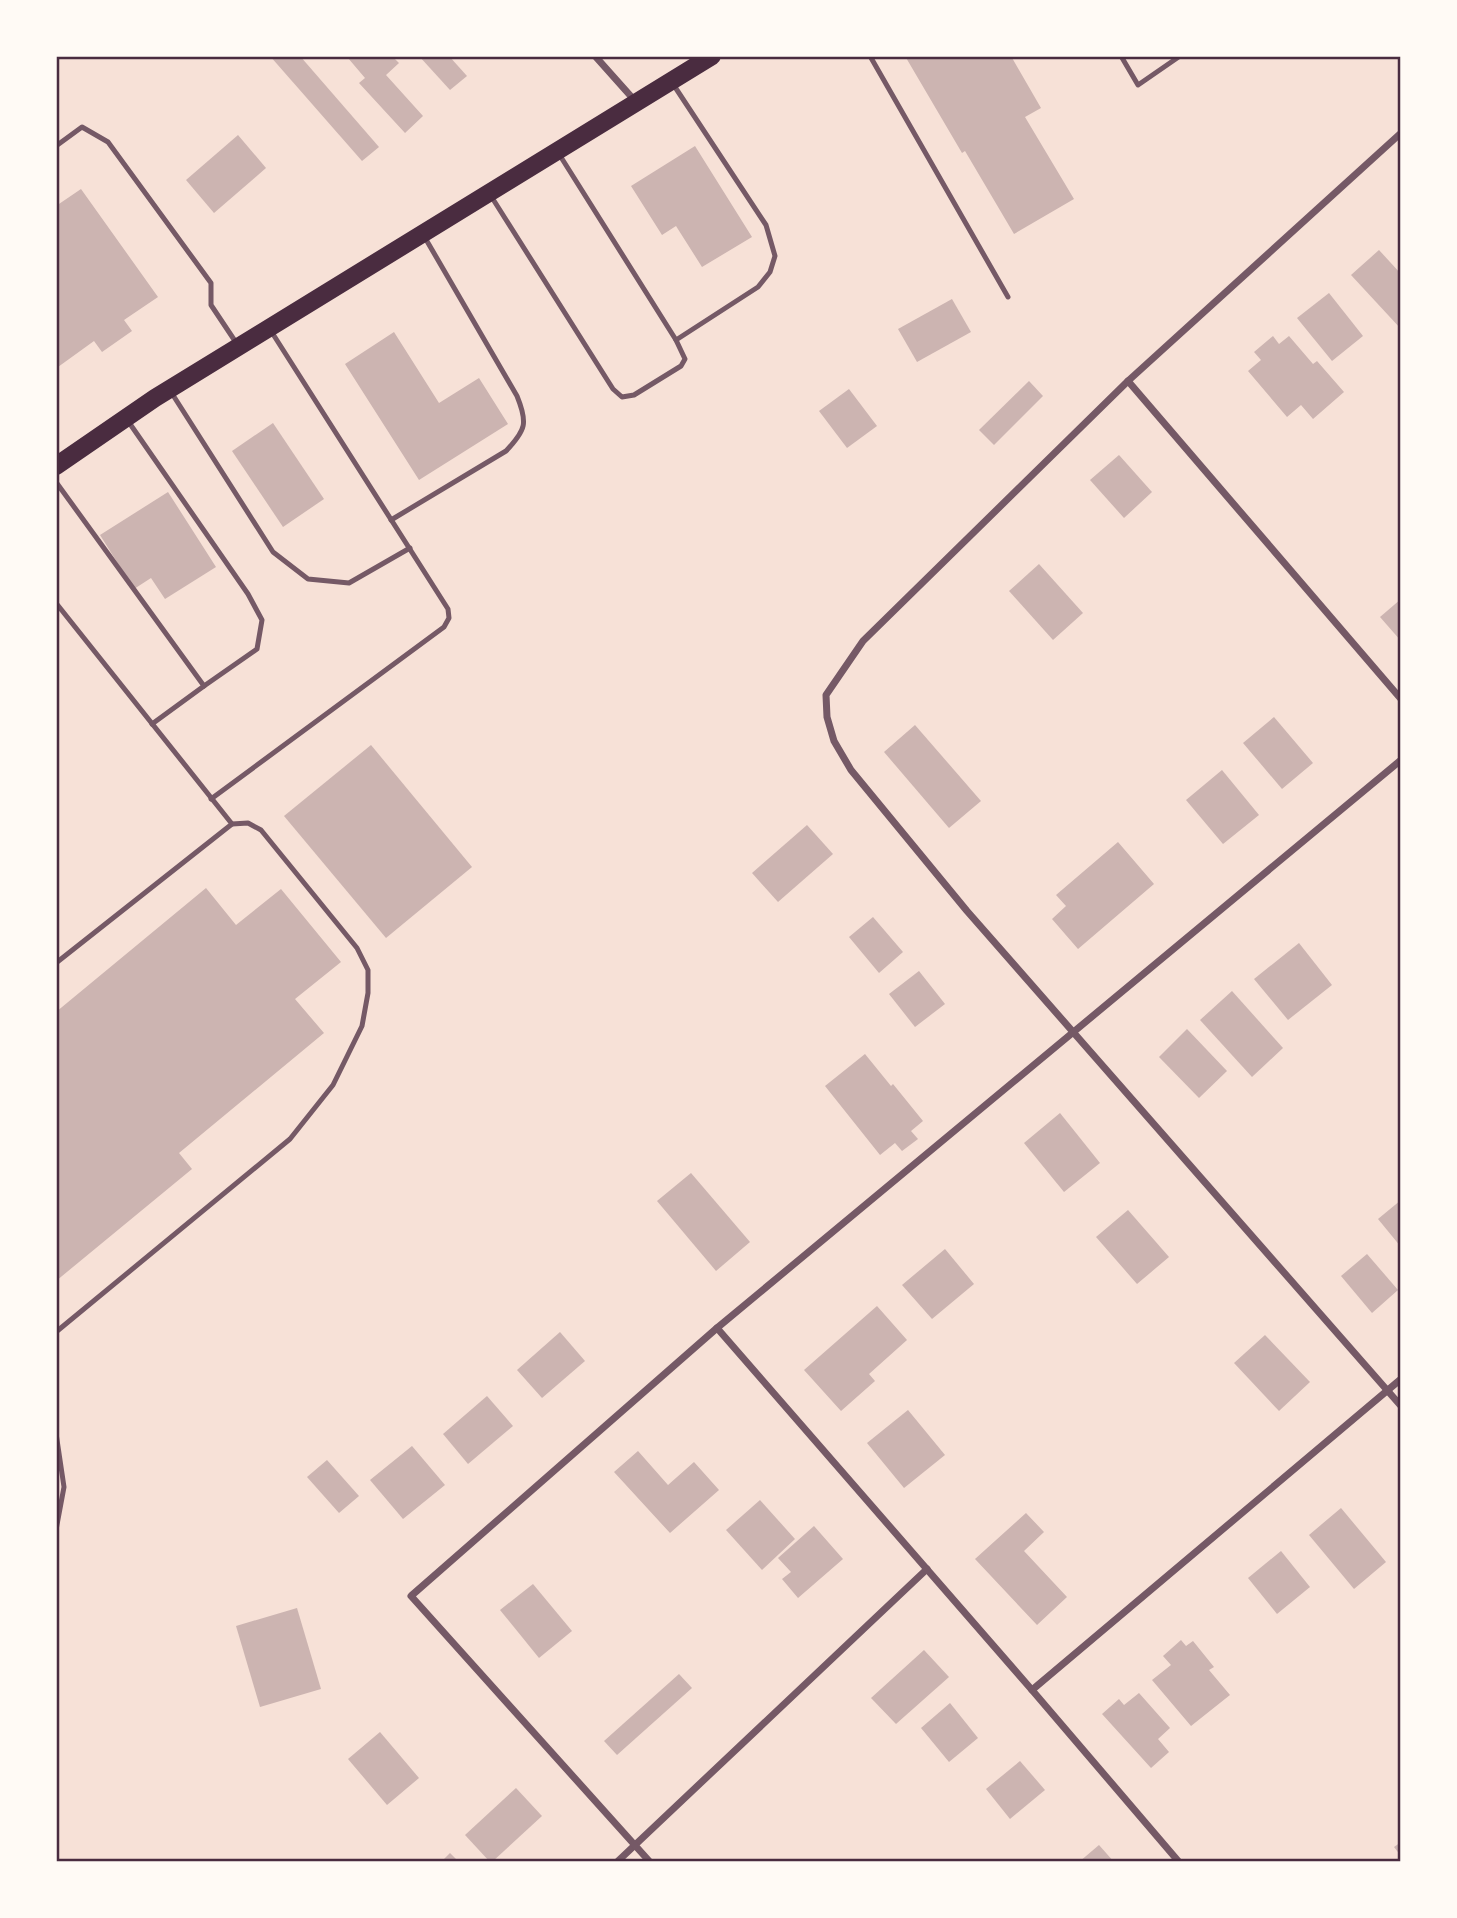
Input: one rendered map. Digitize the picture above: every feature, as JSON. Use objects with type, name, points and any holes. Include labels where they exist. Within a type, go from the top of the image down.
[{"type":"main road","points":[[56,466],[169,389],[712,56]]},
{"type":"street","points":[[595,56],[637,103]]},
{"type":"street","points":[[1401,133],[1128,380],[863,641],[825,695],[827,717],[834,741],[851,770],[967,911],[1401,1406]]},
{"type":"street","points":[[1128,380],[1401,699]]},
{"type":"street","points":[[650,1862],[411,1596],[718,1328],[1401,760]]},
{"type":"street","points":[[718,1328],[1179,1862]]},
{"type":"street","points":[[1032,1690],[1401,1379]]},
{"type":"street","points":[[617,1862],[927,1569]]},
{"type":"lane","points":[[870,56],[1008,297]]},
{"type":"lane","points":[[1121,56],[1138,85],[1180,56]]},
{"type":"lane","points":[[671,82],[766,225],[775,256],[770,272],[758,287],[676,340]]},
{"type":"lane","points":[[56,146],[82,127],[108,142],[211,283],[211,304],[239,346]]},
{"type":"lane","points":[[489,193],[613,389],[622,397],[634,395],[681,366],[685,359],[676,340],[557,151]]},
{"type":"lane","points":[[391,520],[506,450],[520,436],[525,416],[517,396],[422,234]]},
{"type":"lane","points":[[211,799],[444,627],[449,618],[448,609],[269,328]]},
{"type":"lane","points":[[169,389],[273,552],[308,579],[349,583],[410,548]]},
{"type":"lane","points":[[126,418],[248,594],[262,620],[257,649],[152,724]]},
{"type":"lane","points":[[56,482],[204,686]]},
{"type":"lane","points":[[56,603],[232,824]]},
{"type":"lane","points":[[56,962],[232,824],[248,822],[261,830],[358,948],[368,970],[368,993],[362,1026],[333,1085],[290,1139],[56,1332]]},
{"type":"lane","points":[[56,1433],[64,1487],[56,1530]]},
{"type":"building","points":[[270,56],[300,56],[379,147],[362,161]]},
{"type":"building","points":[[392,56],[399,63],[386,75],[423,116],[405,133],[359,83],[365,78],[348,58]]},
{"type":"building","points":[[419,56],[449,56],[467,76],[450,90]]},
{"type":"building","points":[[905,56],[1011,56],[1041,108],[1025,117],[1074,199],[1014,234]]},
{"type":"building","points":[[238,135],[266,168],[214,213],[186,180]]},
{"type":"building","points":[[695,146],[752,237],[702,267],[676,226],[662,235],[631,186]]},
{"type":"building","points":[[81,189],[158,297],[124,320],[132,331],[102,352],[94,341],[58,367],[56,206]]},
{"type":"building","points":[[1379,250],[1401,274],[1401,329],[1351,275]]},
{"type":"building","points":[[1329,293],[1363,336],[1332,361],[1297,318]]},
{"type":"building","points":[[952,299],[971,332],[917,362],[898,329]]},
{"type":"building","points":[[394,332],[439,403],[479,378],[508,424],[419,480],[345,364]]},
{"type":"building","points":[[1273,336],[1279,344],[1289,336],[1313,364],[1317,361],[1344,392],[1313,419],[1301,405],[1287,417],[1248,371],[1261,360],[1254,352]]},
{"type":"building","points":[[1029,381],[1043,396],[994,445],[979,430]]},
{"type":"building","points":[[849,389],[877,426],[847,448],[819,411]]},
{"type":"building","points":[[273,423],[324,499],[283,527],[232,451]]},
{"type":"building","points":[[1119,455],[1152,492],[1124,518],[1090,480]]},
{"type":"building","points":[[168,492],[216,567],[165,599],[151,578],[134,589],[100,535]]},
{"type":"building","points":[[1039,564],[1083,613],[1053,640],[1009,591]]},
{"type":"building","points":[[1401,599],[1401,641],[1380,617]]},
{"type":"building","points":[[1274,717],[1313,763],[1282,789],[1243,743]]},
{"type":"building","points":[[915,725],[981,801],[949,828],[884,752]]},
{"type":"building","points":[[371,745],[472,867],[386,938],[284,816]]},
{"type":"building","points":[[1222,770],[1259,815],[1223,844],[1186,800]]},
{"type":"building","points":[[807,825],[833,854],[778,902],[752,873]]},
{"type":"building","points":[[1118,842],[1154,884],[1078,949],[1052,919],[1066,906],[1056,895]]},
{"type":"building","points":[[206,888],[236,925],[281,889],[341,962],[295,999],[324,1033],[179,1153],[192,1169],[56,1281],[56,1012]]},
{"type":"building","points":[[873,917],[903,952],[879,973],[849,937]]},
{"type":"building","points":[[1299,943],[1332,985],[1288,1020],[1254,979]]},
{"type":"building","points":[[919,971],[945,1004],[915,1027],[889,994]]},
{"type":"building","points":[[1232,991],[1283,1048],[1252,1077],[1200,1020]]},
{"type":"building","points":[[1187,1029],[1227,1071],[1199,1098],[1159,1057]]},
{"type":"building","points":[[865,1054],[923,1121],[911,1131],[918,1139],[902,1151],[895,1143],[880,1155],[825,1086]]},
{"type":"building","points":[[1060,1113],[1100,1163],[1064,1192],[1024,1143]]},
{"type":"building","points":[[691,1173],[750,1242],[716,1271],[657,1201]]},
{"type":"building","points":[[1401,1200],[1401,1247],[1378,1219]]},
{"type":"building","points":[[1128,1210],[1169,1257],[1137,1284],[1096,1237]]},
{"type":"building","points":[[945,1249],[974,1284],[932,1319],[902,1285]]},
{"type":"building","points":[[1367,1254],[1398,1290],[1372,1313],[1341,1276]]},
{"type":"building","points":[[877,1306],[907,1340],[869,1374],[875,1381],[841,1411],[804,1370]]},
{"type":"building","points":[[560,1332],[585,1361],[542,1398],[517,1370]]},
{"type":"building","points":[[1265,1335],[1310,1382],[1279,1411],[1234,1363]]},
{"type":"building","points":[[487,1396],[513,1426],[468,1464],[443,1434]]},
{"type":"building","points":[[908,1410],[945,1455],[904,1488],[867,1443]]},
{"type":"building","points":[[412,1446],[445,1485],[403,1519],[370,1480]]},
{"type":"building","points":[[638,1451],[668,1485],[694,1462],[719,1490],[670,1533],[614,1472]]},
{"type":"building","points":[[327,1460],[359,1496],[339,1513],[307,1477]]},
{"type":"building","points":[[760,1500],[795,1539],[762,1570],[726,1530]]},
{"type":"building","points":[[1341,1508],[1386,1562],[1354,1589],[1309,1535]]},
{"type":"building","points":[[1026,1513],[1044,1532],[1024,1551],[1067,1597],[1037,1625],[975,1559]]},
{"type":"building","points":[[814,1526],[843,1559],[798,1598],[782,1579],[791,1572],[778,1558]]},
{"type":"building","points":[[1281,1551],[1310,1587],[1277,1614],[1248,1578]]},
{"type":"building","points":[[533,1584],[572,1631],[539,1658],[500,1610]]},
{"type":"building","points":[[297,1608],[321,1689],[260,1707],[236,1626]]},
{"type":"building","points":[[1181,1640],[1186,1646],[1193,1641],[1214,1667],[1209,1670],[1230,1695],[1191,1726],[1152,1680],[1171,1665],[1163,1656]]},
{"type":"building","points":[[924,1650],[949,1677],[896,1724],[871,1698]]},
{"type":"building","points":[[679,1674],[692,1688],[617,1755],[604,1741]]},
{"type":"building","points":[[1139,1693],[1170,1728],[1158,1739],[1169,1752],[1151,1768],[1102,1714],[1119,1699],[1124,1705]]},
{"type":"building","points":[[950,1703],[978,1738],[949,1762],[921,1728]]},
{"type":"building","points":[[380,1732],[419,1778],[387,1805],[348,1759]]},
{"type":"building","points":[[1020,1761],[1045,1790],[1010,1819],[986,1789]]},
{"type":"building","points":[[516,1788],[542,1816],[490,1862],[465,1835]]},
{"type":"building","points":[[1401,1842],[1401,1856],[1394,1847]]},
{"type":"building","points":[[1099,1845],[1114,1862],[1079,1862]]},
{"type":"building","points":[[450,1853],[459,1862],[441,1862]]}]
